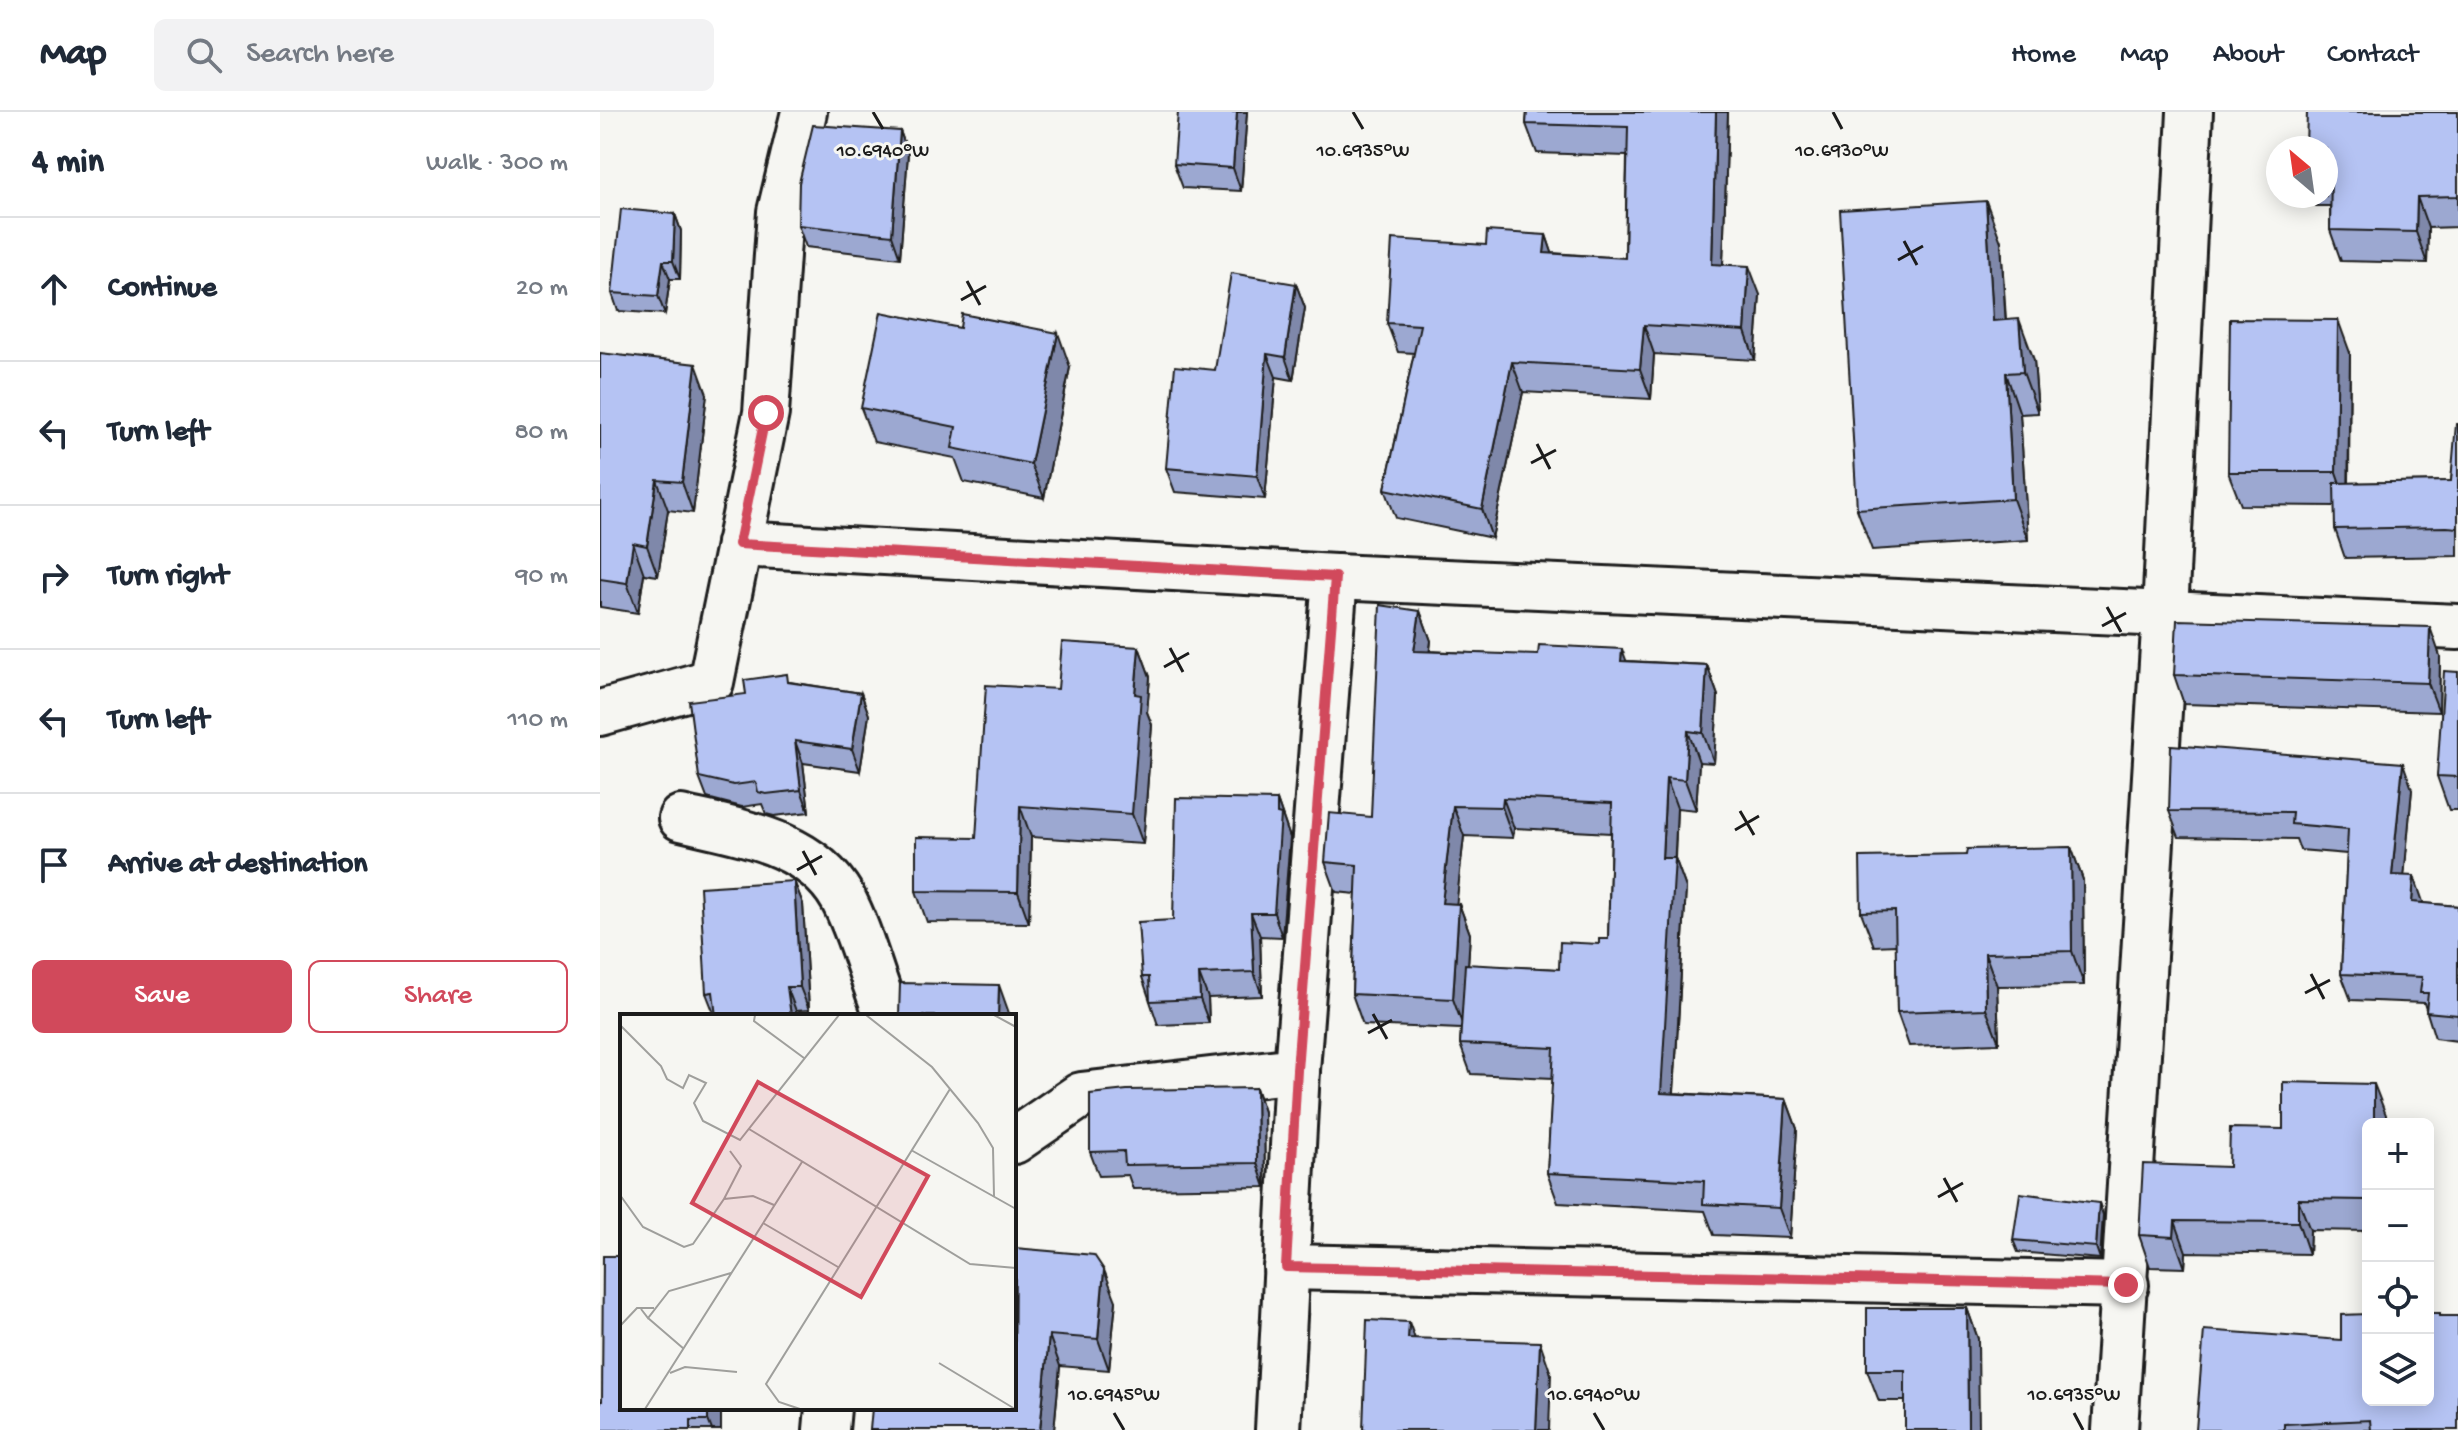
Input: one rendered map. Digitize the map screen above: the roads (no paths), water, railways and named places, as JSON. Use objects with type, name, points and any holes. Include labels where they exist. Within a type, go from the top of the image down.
[{"type":"street","points":[[600,713],[711,682],[766,413],[780,212],[804,112]]},
{"type":"street","points":[[2115,1430],[2165,613],[2190,112]]},
{"type":"street","points":[[739,544],[1335,577],[2458,627]]},
{"type":"street","points":[[1278,1430],[1297,1070],[1335,577]]},
{"type":"street","points":[[681,818],[765,838],[810,861],[842,896],[884,1007],[883,1014]]},
{"type":"street","points":[[1016,1140],[1081,1095],[1297,1070]]},
{"type":"street","points":[[1286,1267],[2126,1285]]},
{"type":"street","points":[[826,1430],[828,1410]]}]
